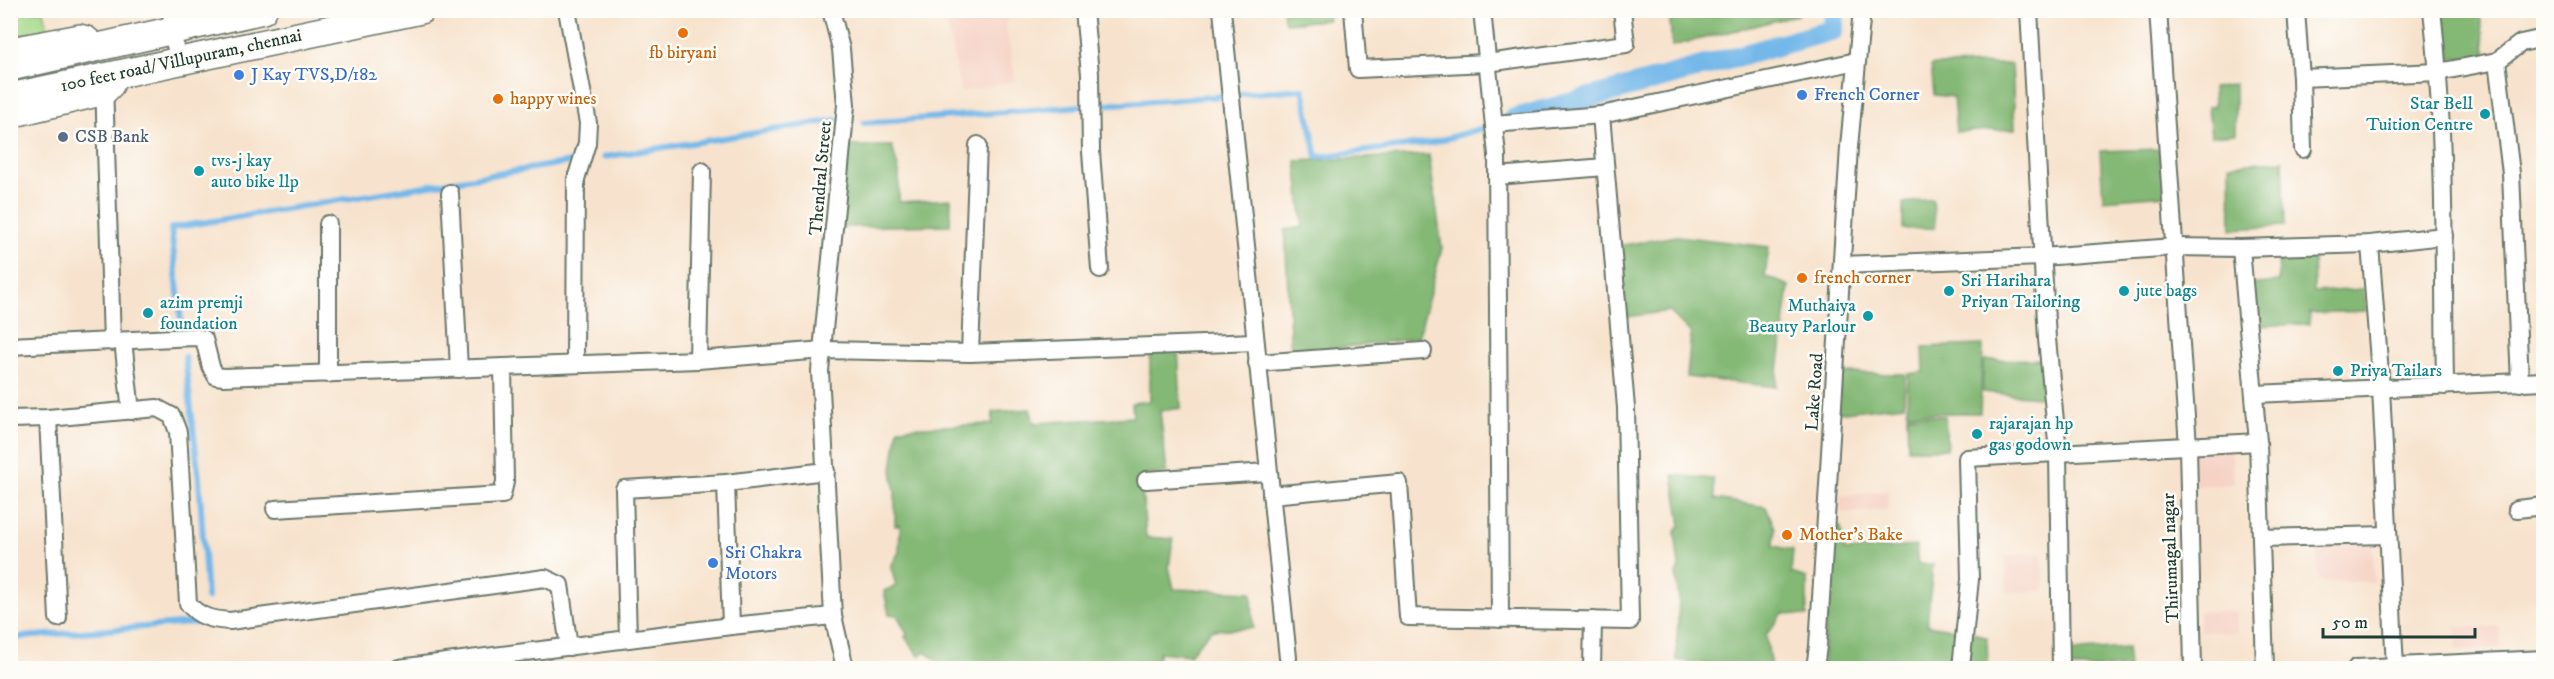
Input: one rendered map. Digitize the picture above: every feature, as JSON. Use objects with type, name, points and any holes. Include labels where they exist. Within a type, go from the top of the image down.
[{"type":"highway","name":"100 feet road/ Villupuram, chennai","points":[[10,67],[99,47],[172,20],[263,10]]},
{"type":"highway","name":"100 feet road/ Villupuram, chennai","points":[[10,97],[109,82],[179,61],[422,10]]},
{"type":"street","points":[[567,10],[588,123],[587,143],[576,179],[575,364]]},
{"type":"street","name":"Thendral Street","points":[[831,10],[841,49],[846,105],[824,350],[820,371],[833,616],[844,669]]},
{"type":"street","points":[[1084,10],[1090,74],[1090,152],[1100,269]]},
{"type":"street","points":[[1222,10],[1288,658]]},
{"type":"street","points":[[1353,10],[1358,69],[1487,63],[1626,44],[1622,10]]},
{"type":"street","points":[[1482,10],[1497,176],[1500,619]]},
{"type":"street","name":"Lake Road","points":[[1815,669],[1849,147],[1862,10]]},
{"type":"street","points":[[2029,10],[2047,339],[2058,452],[2061,669]]},
{"type":"street","name":"Thirumagal nagar","points":[[2158,10],[2188,446],[2193,669]]},
{"type":"street","points":[[2296,10],[2303,149]]},
{"type":"street","points":[[2432,10],[2439,72],[2444,236],[2445,386]]},
{"type":"street","points":[[172,20],[179,61]]},
{"type":"street","points":[[10,48],[80,35],[87,36],[99,47]]},
{"type":"street","points":[[2301,78],[2439,72],[2497,61],[2521,43],[2544,38]]},
{"type":"street","points":[[1494,124],[1601,115],[1857,61]]},
{"type":"street","points":[[2497,61],[2511,173],[2520,382]]},
{"type":"street","points":[[10,117],[109,82],[118,342],[130,411]]},
{"type":"street","points":[[1271,495],[1399,483],[1408,617],[1630,621],[1626,408],[1601,115]]},
{"type":"street","points":[[970,353],[978,146]]},
{"type":"street","points":[[1497,176],[1605,167]]},
{"type":"street","points":[[698,360],[702,171]]},
{"type":"street","points":[[450,193],[459,369]]},
{"type":"street","points":[[328,224],[328,374]]},
{"type":"street","points":[[1842,265],[2043,257],[2174,247],[2241,248],[2370,244],[2444,236]]},
{"type":"street","points":[[2370,244],[2381,388],[2395,668]]},
{"type":"street","points":[[2241,248],[2258,442],[2265,669]]},
{"type":"street","points":[[10,346],[194,337],[204,339],[211,367],[216,376],[698,360],[824,350],[970,353],[1255,342]]},
{"type":"street","points":[[1257,363],[1423,351]]},
{"type":"street","points":[[275,509],[502,495],[505,483],[503,367]]},
{"type":"street","points":[[2254,393],[2544,381]]},
{"type":"street","points":[[10,419],[48,418],[157,408],[172,416],[178,432],[188,603],[194,612],[213,620],[230,621],[545,578],[560,585],[569,647]]},
{"type":"street","points":[[48,418],[58,618]]},
{"type":"street","points":[[1961,669],[1970,579],[1967,458],[2258,442]]},
{"type":"street","points":[[628,639],[624,489],[726,483],[826,471]]},
{"type":"street","points":[[1146,480],[1268,472]]},
{"type":"street","points":[[726,483],[731,626]]},
{"type":"street","points":[[2517,509],[2544,506]]},
{"type":"street","points":[[2261,538],[2388,535]]},
{"type":"street","points":[[399,669],[731,626],[833,616]]},
{"type":"street","points":[[1592,669],[1593,620]]},
{"type":"street","points":[[2356,669],[2504,665],[2544,659]]},
{"type":"shaded area","points":[[944,11],[1006,11],[1008,22],[1005,23],[1016,81],[961,92]]},
{"type":"shaded area","points":[[2231,448],[2234,484],[2192,486],[2193,451]]},
{"type":"shaded area","points":[[1888,491],[1889,510],[1841,513],[1839,496]]},
{"type":"shaded area","points":[[2316,544],[2373,544],[2374,582],[2318,581]]},
{"type":"shaded area","points":[[2042,553],[2045,590],[2007,593],[2005,556]]},
{"type":"shaded area","points":[[2199,611],[2236,612],[2237,633],[2199,631]]},
{"type":"shaded area","points":[[2455,626],[2499,627],[2501,649],[2457,650]]},
{"type":"green space","points":[[1669,10],[1799,11],[1798,15],[1672,46]]},
{"type":"green space","points":[[10,11],[44,11],[48,30],[11,38]]},
{"type":"green space","points":[[1283,11],[1327,11],[1328,20],[1285,23]]},
{"type":"green space","points":[[2433,11],[2479,11],[2487,56],[2439,60]]},
{"type":"green space","points":[[2012,64],[2015,129],[1956,132],[1953,97],[1934,95],[1931,65]]},
{"type":"green space","points":[[2235,84],[2235,134],[2211,136],[2208,107],[2214,106],[2213,88]]},
{"type":"green space","points":[[849,146],[892,146],[899,172],[899,202],[951,199],[950,225],[842,227]]},
{"type":"green space","points":[[2160,149],[2166,195],[2103,200],[2100,151]]},
{"type":"green space","points":[[1429,155],[1442,248],[1418,338],[1291,354],[1285,230],[1303,227],[1296,161]]},
{"type":"green space","points":[[2283,160],[2285,226],[2231,229],[2230,165]]},
{"type":"green space","points":[[1933,199],[1935,228],[1903,229],[1903,203]]},
{"type":"green space","points":[[1677,236],[1769,247],[1765,276],[1789,286],[1776,387],[1687,377],[1691,333],[1669,311],[1627,317],[1617,246]]},
{"type":"green space","points":[[2313,249],[2314,292],[2364,289],[2366,311],[2310,313],[2309,324],[2252,326],[2247,285],[2279,282],[2278,250]]},
{"type":"green space","points":[[1983,345],[1980,413],[1907,413],[1908,374],[1924,372],[1923,347]]},
{"type":"green space","points":[[1178,348],[1181,408],[1160,411],[1167,472],[1141,477],[1146,537],[1173,539],[1169,567],[1174,589],[1252,592],[1253,628],[1211,630],[1189,655],[1159,652],[1158,668],[945,668],[925,651],[919,656],[905,637],[907,634],[897,615],[889,614],[884,591],[896,586],[891,566],[899,552],[900,525],[895,526],[892,469],[898,428],[992,424],[993,412],[1030,409],[1034,423],[1133,417],[1132,403],[1150,401],[1150,350]]},
{"type":"green space","points":[[2046,359],[2050,398],[1983,392],[1983,360]]},
{"type":"green space","points":[[1841,373],[1905,374],[1904,405],[1837,413]]},
{"type":"green space","points":[[1907,415],[1945,416],[1947,449],[1908,449]]},
{"type":"green space","points":[[1673,475],[1713,479],[1715,499],[1766,507],[1775,528],[1774,546],[1793,550],[1791,573],[1807,578],[1807,616],[1783,613],[1766,635],[1771,668],[1741,668],[1676,660],[1679,600],[1676,574],[1679,567],[1675,532],[1681,525]]},
{"type":"green space","points":[[1841,527],[1845,551],[1916,546],[1918,564],[1933,564],[1927,625],[1959,630],[1953,668],[1823,668],[1830,528]]},
{"type":"green space","points":[[1968,630],[1987,638],[1988,668],[1965,668]]},
{"type":"green space","points":[[2127,648],[2129,668],[2067,668],[2066,652]]},
{"type":"waterway","points":[[1513,119],[1833,30],[1835,10]]},
{"type":"waterway","points":[[1240,94],[1303,89],[1317,157],[1431,143],[1483,128]]},
{"type":"waterway","points":[[1100,105],[1222,96]]},
{"type":"waterway","points":[[864,123],[1083,106]]},
{"type":"waterway","points":[[604,157],[836,120]]},
{"type":"waterway","points":[[182,330],[171,228],[570,162]]},
{"type":"waterway","points":[[185,357],[199,479],[207,598]]},
{"type":"waterway","points":[[10,638],[204,622]]},
{"type":"place","name":"fb biryani","points":[[683,33]]},
{"type":"place","name":"J Kay TVS,D/182","points":[[239,75]]},
{"type":"place","name":"French Corner","points":[[1802,95]]},
{"type":"place","name":"happy wines","points":[[498,99]]},
{"type":"place","name":"Star Bell Tuition Centre","points":[[2485,114]]},
{"type":"place","name":"CSB Bank","points":[[63,137]]},
{"type":"place","name":"tvs-j kay auto bike llp","points":[[199,171]]},
{"type":"place","name":"french corner","points":[[1802,278]]},
{"type":"place","name":"Sri Harihara Priyan Tailoring","points":[[1949,291]]},
{"type":"place","name":"jute bags","points":[[2124,291]]},
{"type":"place","name":"azim premji foundation","points":[[148,313]]},
{"type":"place","name":"Muthaiya Beauty Parlour","points":[[1868,316]]},
{"type":"place","name":"Priya Tailars","points":[[2338,371]]},
{"type":"place","name":"rajarajan hp gas godown","points":[[1977,434]]},
{"type":"place","name":"Mother's Bake","points":[[1787,535]]},
{"type":"place","name":"Sri Chakra Motors","points":[[713,563]]}]
